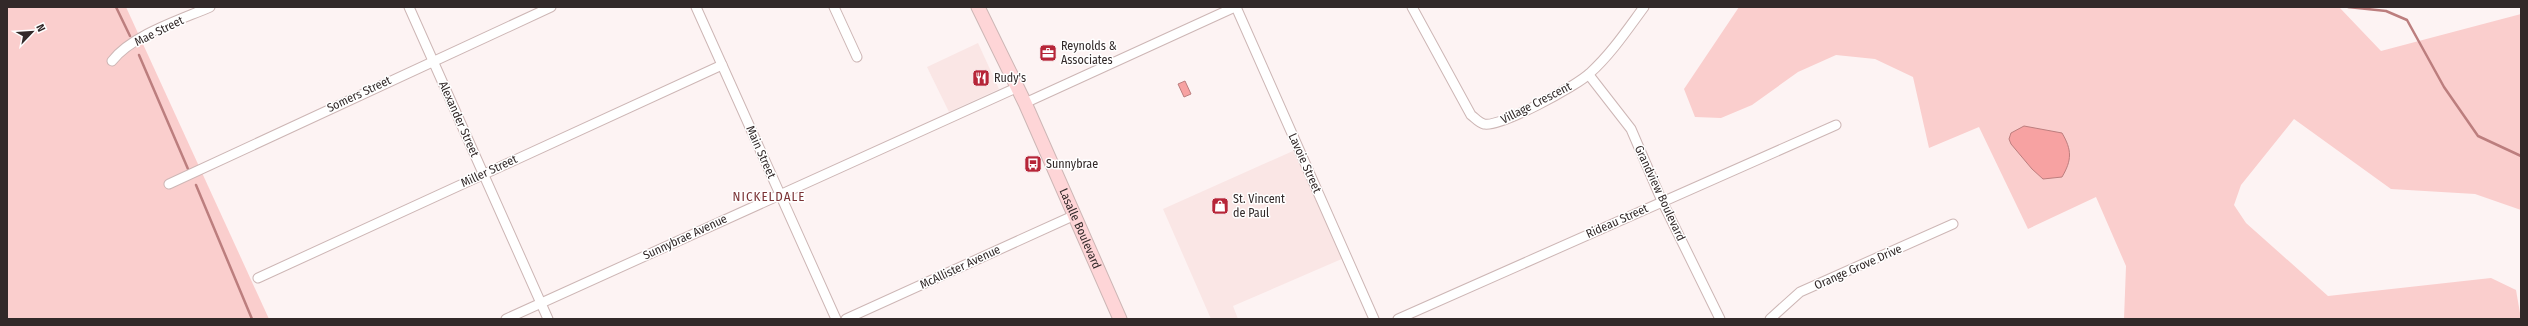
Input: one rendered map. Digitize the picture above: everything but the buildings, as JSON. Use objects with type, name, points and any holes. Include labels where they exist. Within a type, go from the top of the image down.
[{"type":"main road","name":"Lasalle Boulevard","points":[[978,7],[1018,87],[1120,319]]},
{"type":"street","name":"Mae Street","points":[[112,61],[118,53],[139,39],[210,7]]},
{"type":"street","name":"Alexander Street","points":[[409,7],[548,319]]},
{"type":"street","name":"Somers Street","points":[[169,184],[433,60],[551,7]]},
{"type":"street","name":"Main Street","points":[[696,7],[836,319]]},
{"type":"street","points":[[834,7],[857,57]]},
{"type":"street","points":[[1025,103],[1235,7]]},
{"type":"street","name":"Lavoie Street","points":[[1235,7],[1374,319]]},
{"type":"street","name":"Village Crescent","points":[[1412,7],[1471,115],[1483,124],[1496,124],[1551,98],[1589,75],[1619,42],[1644,7]]},
{"type":"street","name":"Miller Street","points":[[258,278],[722,66]]},
{"type":"street","name":"Grandview Boulevard","points":[[1589,75],[1631,129],[1662,201],[1720,319]]},
{"type":"street","name":"Sunnybrae Avenue","points":[[506,319],[1018,87]]},
{"type":"street","name":"Rideau Street","points":[[1398,319],[1836,124]]},
{"type":"street","name":"McAllister Avenue","points":[[846,319],[1074,215]]},
{"type":"street","name":"Orange Grove Drive","points":[[1770,319],[1800,292],[1953,224]]},
{"type":"shaded area","points":[[7,7],[126,7],[269,319],[7,319]]},
{"type":"shaded area","points":[[1739,7],[2339,7],[2381,51],[2521,14],[2521,210],[2475,194],[2391,189],[2294,119],[2241,185],[2234,205],[2246,223],[2328,296],[2491,278],[2516,290],[2521,319],[2124,319],[2126,266],[2096,197],[2028,229],[1979,127],[1929,148],[1913,77],[1875,59],[1836,55],[1798,72],[1752,105],[1721,118],[1695,117],[1684,89]]},
{"type":"shaded area","points":[[978,43],[999,89],[949,112],[927,67]]},
{"type":"shaded area","points":[[1185,81],[1191,94],[1184,97],[1178,84]]},
{"type":"shaded area","points":[[2024,126],[2062,133],[2068,145],[2070,155],[2068,165],[2062,177],[2043,179],[2032,169],[2011,144],[2009,139],[2011,133]]},
{"type":"shaded area","points":[[1293,151],[1344,258],[1233,306],[1238,319],[1211,319],[1163,209]]},
{"type":"waterway","points":[[116,7],[130,36]]},
{"type":"waterway","points":[[2348,7],[2386,11],[2407,20],[2444,87],[2478,136],[2521,156]]},
{"type":"waterway","points":[[139,55],[188,169]]},
{"type":"waterway","points":[[196,185],[252,319]]},
{"type":"place","name":"Reynolds & Associates","points":[[1048,53]]},
{"type":"place","name":"Rudy's","points":[[981,78]]},
{"type":"place","name":"Sunnybrae","points":[[1033,164]]},
{"type":"place","name":"St. Vincent de Paul","points":[[1220,206]]},
{"type":"district","name":"NICKELDALE","points":[[769,196]]}]
